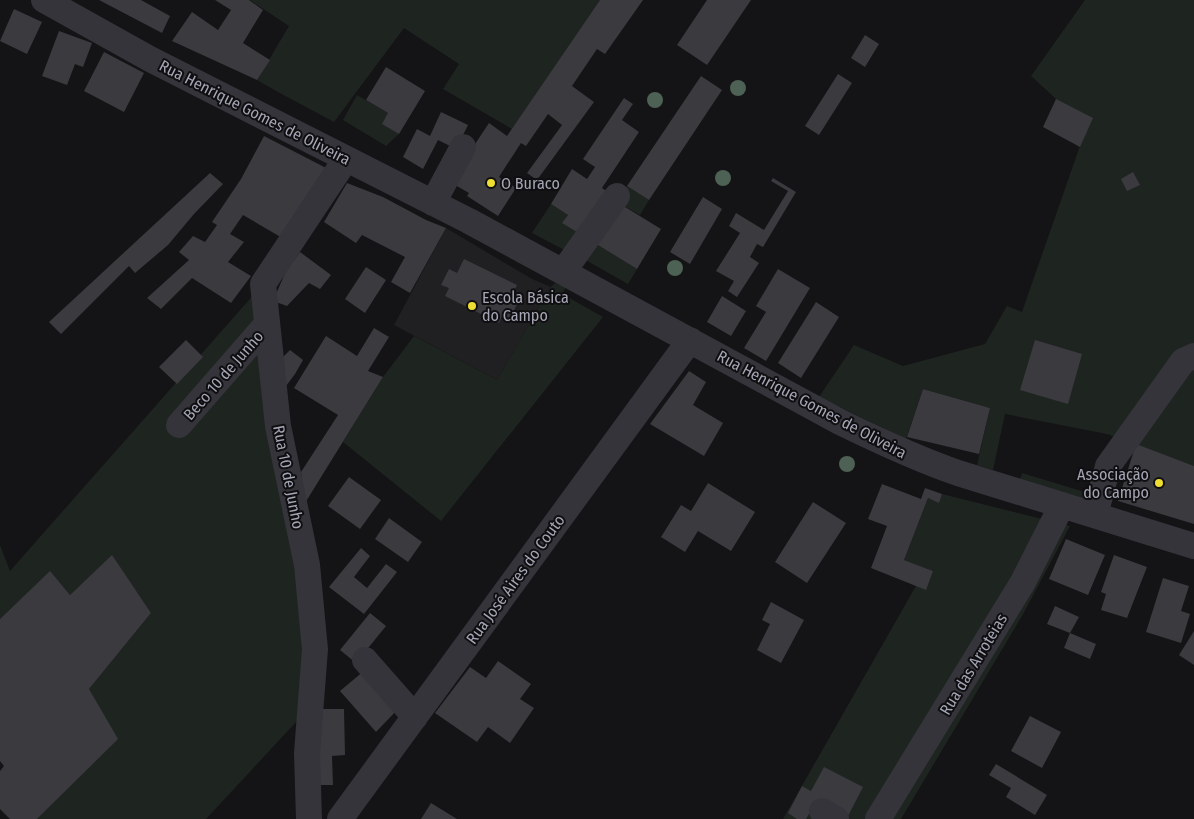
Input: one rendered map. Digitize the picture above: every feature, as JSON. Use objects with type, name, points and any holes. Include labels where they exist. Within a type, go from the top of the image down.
[{"type":"street","name":"Rua Henrique Gomes de Oliveira","points":[[44,0],[150,59],[469,221],[840,422],[904,453],[958,473],[1194,546]]},
{"type":"street","points":[[433,203],[464,147]]},
{"type":"street","name":"Rua 10 de Junho","points":[[309,819],[307,753],[315,649],[307,565],[278,426],[263,284],[346,159]]},
{"type":"street","points":[[563,272],[617,196]]},
{"type":"street","name":"Beco 10 de Junho","points":[[179,425],[268,324]]},
{"type":"street","name":"Rua José Aires do Couto","points":[[340,819],[690,340]]},
{"type":"street","points":[[1095,515],[1108,466],[1183,361],[1194,356]]},
{"type":"street","name":"Rua das Arroteias","points":[[878,819],[1023,582],[1062,505]]},
{"type":"street","points":[[365,660],[415,718]]},
{"type":"shaded area","points":[[250,0],[600,0],[512,129],[443,89],[459,64],[404,28],[334,122],[257,80],[289,26]]},
{"type":"shaded area","points":[[1085,0],[1194,0],[1194,466],[1107,434],[1005,414],[993,470],[977,465],[990,408],[923,389],[906,439],[819,397],[854,345],[903,366],[985,344],[1007,306],[1022,312],[1081,143],[1056,99],[1031,76]]},
{"type":"shaded area","points":[[357,95],[388,113],[399,134],[386,146],[343,120]]},
{"type":"shaded area","points":[[627,186],[649,200],[640,215],[617,202]]},
{"type":"shaded area","points":[[551,204],[568,215],[563,223],[585,237],[572,254],[532,233]]},
{"type":"shaded area","name":"Escola Básica do Campo","points":[[446,228],[532,279],[551,287],[497,380],[394,325]]},
{"type":"shaded area","points":[[593,242],[637,269],[628,284],[582,258]]},
{"type":"shaded area","points":[[555,283],[566,287],[562,294],[603,317],[441,521],[343,442],[383,377],[414,336],[497,380]]},
{"type":"shaded area","points":[[263,284],[310,707],[206,819],[37,819],[117,739],[89,689],[151,613],[112,556],[70,595],[50,572],[0,619],[0,545],[10,571]]},
{"type":"shaded area","points":[[1022,473],[1088,493],[1086,500],[1020,480]]},
{"type":"shaded area","points":[[942,494],[1070,526],[1022,616],[901,819],[783,819],[916,586],[933,571],[904,560],[928,498],[939,502]]},
{"type":"building","points":[[99,0],[141,0],[170,16],[162,33]]},
{"type":"building","points":[[215,0],[249,0],[263,10],[243,43],[270,60],[257,80],[172,41],[192,12],[218,30],[231,10]]},
{"type":"building","points":[[600,0],[643,0],[605,54],[597,49],[572,86],[594,102],[537,180],[527,173],[562,125],[548,114],[526,146],[521,143],[499,177],[516,188],[498,216],[467,196],[469,193],[450,182],[489,123],[507,136]]},
{"type":"building","points":[[707,0],[751,0],[707,65],[677,45]]},
{"type":"building","points":[[14,9],[42,22],[27,54],[0,41]]},
{"type":"building","points":[[59,31],[92,43],[83,67],[75,64],[67,85],[42,76]]},
{"type":"building","points":[[865,35],[879,44],[865,67],[851,58]]},
{"type":"building","points":[[104,52],[144,73],[124,112],[84,91]]},
{"type":"building","points":[[386,67],[425,91],[399,134],[382,124],[388,113],[366,100]]},
{"type":"building","points":[[838,74],[852,83],[819,135],[805,126]]},
{"type":"building","points":[[701,76],[722,90],[649,200],[627,186]]},
{"type":"building","points":[[624,98],[633,104],[622,120],[639,132],[602,188],[611,194],[585,237],[562,223],[568,215],[551,204],[572,169],[587,179],[595,167],[583,159]]},
{"type":"building","points":[[1056,99],[1093,118],[1080,147],[1043,127]]},
{"type":"building","points":[[441,112],[468,125],[456,149],[438,140],[423,169],[403,157],[417,129],[430,136]]},
{"type":"building","points":[[264,136],[332,171],[284,239],[243,215],[230,234],[244,242],[228,262],[251,276],[231,303],[192,278],[161,309],[147,298],[189,260],[179,252],[193,236],[205,242],[217,225],[212,222],[241,179]]},
{"type":"building","points":[[1133,172],[1140,185],[1127,191],[1121,179]]},
{"type":"building","points":[[210,173],[223,184],[168,245],[135,273],[129,266],[61,334],[49,322]]},
{"type":"building","points":[[773,178],[796,192],[763,247],[757,244],[750,257],[759,263],[737,297],[728,291],[734,281],[716,271],[740,233],[729,226],[736,213],[764,230],[788,191],[771,181]]},
{"type":"building","points":[[347,183],[383,197],[426,220],[446,228],[410,293],[391,282],[405,257],[362,235],[356,243],[324,222]]},
{"type":"building","points":[[703,197],[722,209],[690,264],[670,252]]},
{"type":"building","points":[[617,202],[661,229],[637,269],[593,242]]},
{"type":"building","points":[[300,252],[331,275],[320,289],[309,283],[287,306],[273,301],[286,271]]},
{"type":"building","points":[[464,259],[517,285],[511,298],[518,302],[510,319],[502,316],[499,323],[445,296],[449,288],[441,285],[449,269],[457,273]]},
{"type":"building","points":[[366,267],[386,280],[365,313],[345,299]]},
{"type":"building","points":[[778,269],[810,288],[766,361],[744,348],[766,312],[756,306]]},
{"type":"building","points":[[722,296],[746,311],[731,336],[707,322]]},
{"type":"building","points":[[816,302],[839,317],[801,378],[778,363]]},
{"type":"building","points":[[374,328],[389,337],[368,371],[383,377],[305,503],[301,472],[338,415],[294,388],[326,336],[357,356]]},
{"type":"building","points":[[186,340],[203,357],[177,384],[159,367]]},
{"type":"building","points":[[1035,340],[1082,354],[1068,404],[1020,390]]},
{"type":"building","points":[[290,350],[303,360],[280,394],[276,364]]},
{"type":"building","points":[[689,371],[706,382],[693,405],[723,423],[704,456],[650,424]]},
{"type":"building","points":[[923,389],[990,408],[979,454],[907,437]]},
{"type":"building","name":"Associação do Campo","points":[[1136,444],[1194,466],[1194,524],[1118,501]]},
{"type":"building","points":[[349,477],[381,500],[360,529],[328,506]]},
{"type":"building","points":[[708,483],[755,512],[731,551],[698,531],[685,552],[661,537],[681,505],[691,511]]},
{"type":"building","points":[[882,484],[921,499],[925,488],[942,494],[939,503],[928,498],[904,560],[933,571],[926,590],[871,568],[887,526],[868,519]]},
{"type":"building","points":[[813,502],[846,523],[807,583],[775,562]]},
{"type":"building","points":[[389,518],[422,542],[408,562],[375,539]]},
{"type":"building","points":[[1066,539],[1105,555],[1088,595],[1049,579]]},
{"type":"building","points":[[361,548],[370,556],[354,577],[367,588],[386,564],[397,572],[364,614],[329,587]]},
{"type":"building","points":[[112,555],[151,613],[89,689],[118,739],[37,819],[10,819],[0,809],[0,771],[4,766],[0,761],[0,619],[50,571],[70,595]]},
{"type":"building","points":[[1114,555],[1147,567],[1127,618],[1101,610],[1106,594],[1101,592]]},
{"type":"building","points":[[1163,578],[1189,586],[1181,611],[1190,614],[1181,643],[1146,632]]},
{"type":"building","points":[[771,602],[804,620],[781,663],[757,650],[770,624],[762,620]]},
{"type":"building","points":[[1055,606],[1079,617],[1070,633],[1047,624]]},
{"type":"building","points":[[370,613],[386,626],[356,663],[340,650]]},
{"type":"building","points":[[1194,631],[1194,665],[1179,655]]},
{"type":"building","points":[[1070,633],[1096,644],[1090,659],[1064,648]]},
{"type":"building","points":[[498,661],[531,684],[520,699],[534,708],[510,743],[488,727],[477,742],[435,713],[470,667],[486,678]]},
{"type":"building","points":[[365,670],[398,709],[376,732],[340,691]]},
{"type":"building","points":[[318,709],[344,709],[345,755],[332,756],[333,785],[320,785]]},
{"type":"building","points":[[1030,716],[1061,732],[1042,768],[1011,751]]},
{"type":"building","points":[[996,764],[1047,795],[1035,815],[1006,797],[1011,788],[989,775]]},
{"type":"building","points":[[824,767],[863,787],[848,816],[817,800],[806,819],[797,819],[788,813],[802,786],[811,791]]},
{"type":"building","points":[[431,803],[457,819],[421,819]]},
{"type":"place","name":"O Buraco","points":[[491,183]]},
{"type":"place","name":"Escola Básica do Campo","points":[[472,306]]},
{"type":"place","name":"Associação do Campo","points":[[1159,483]]}]
